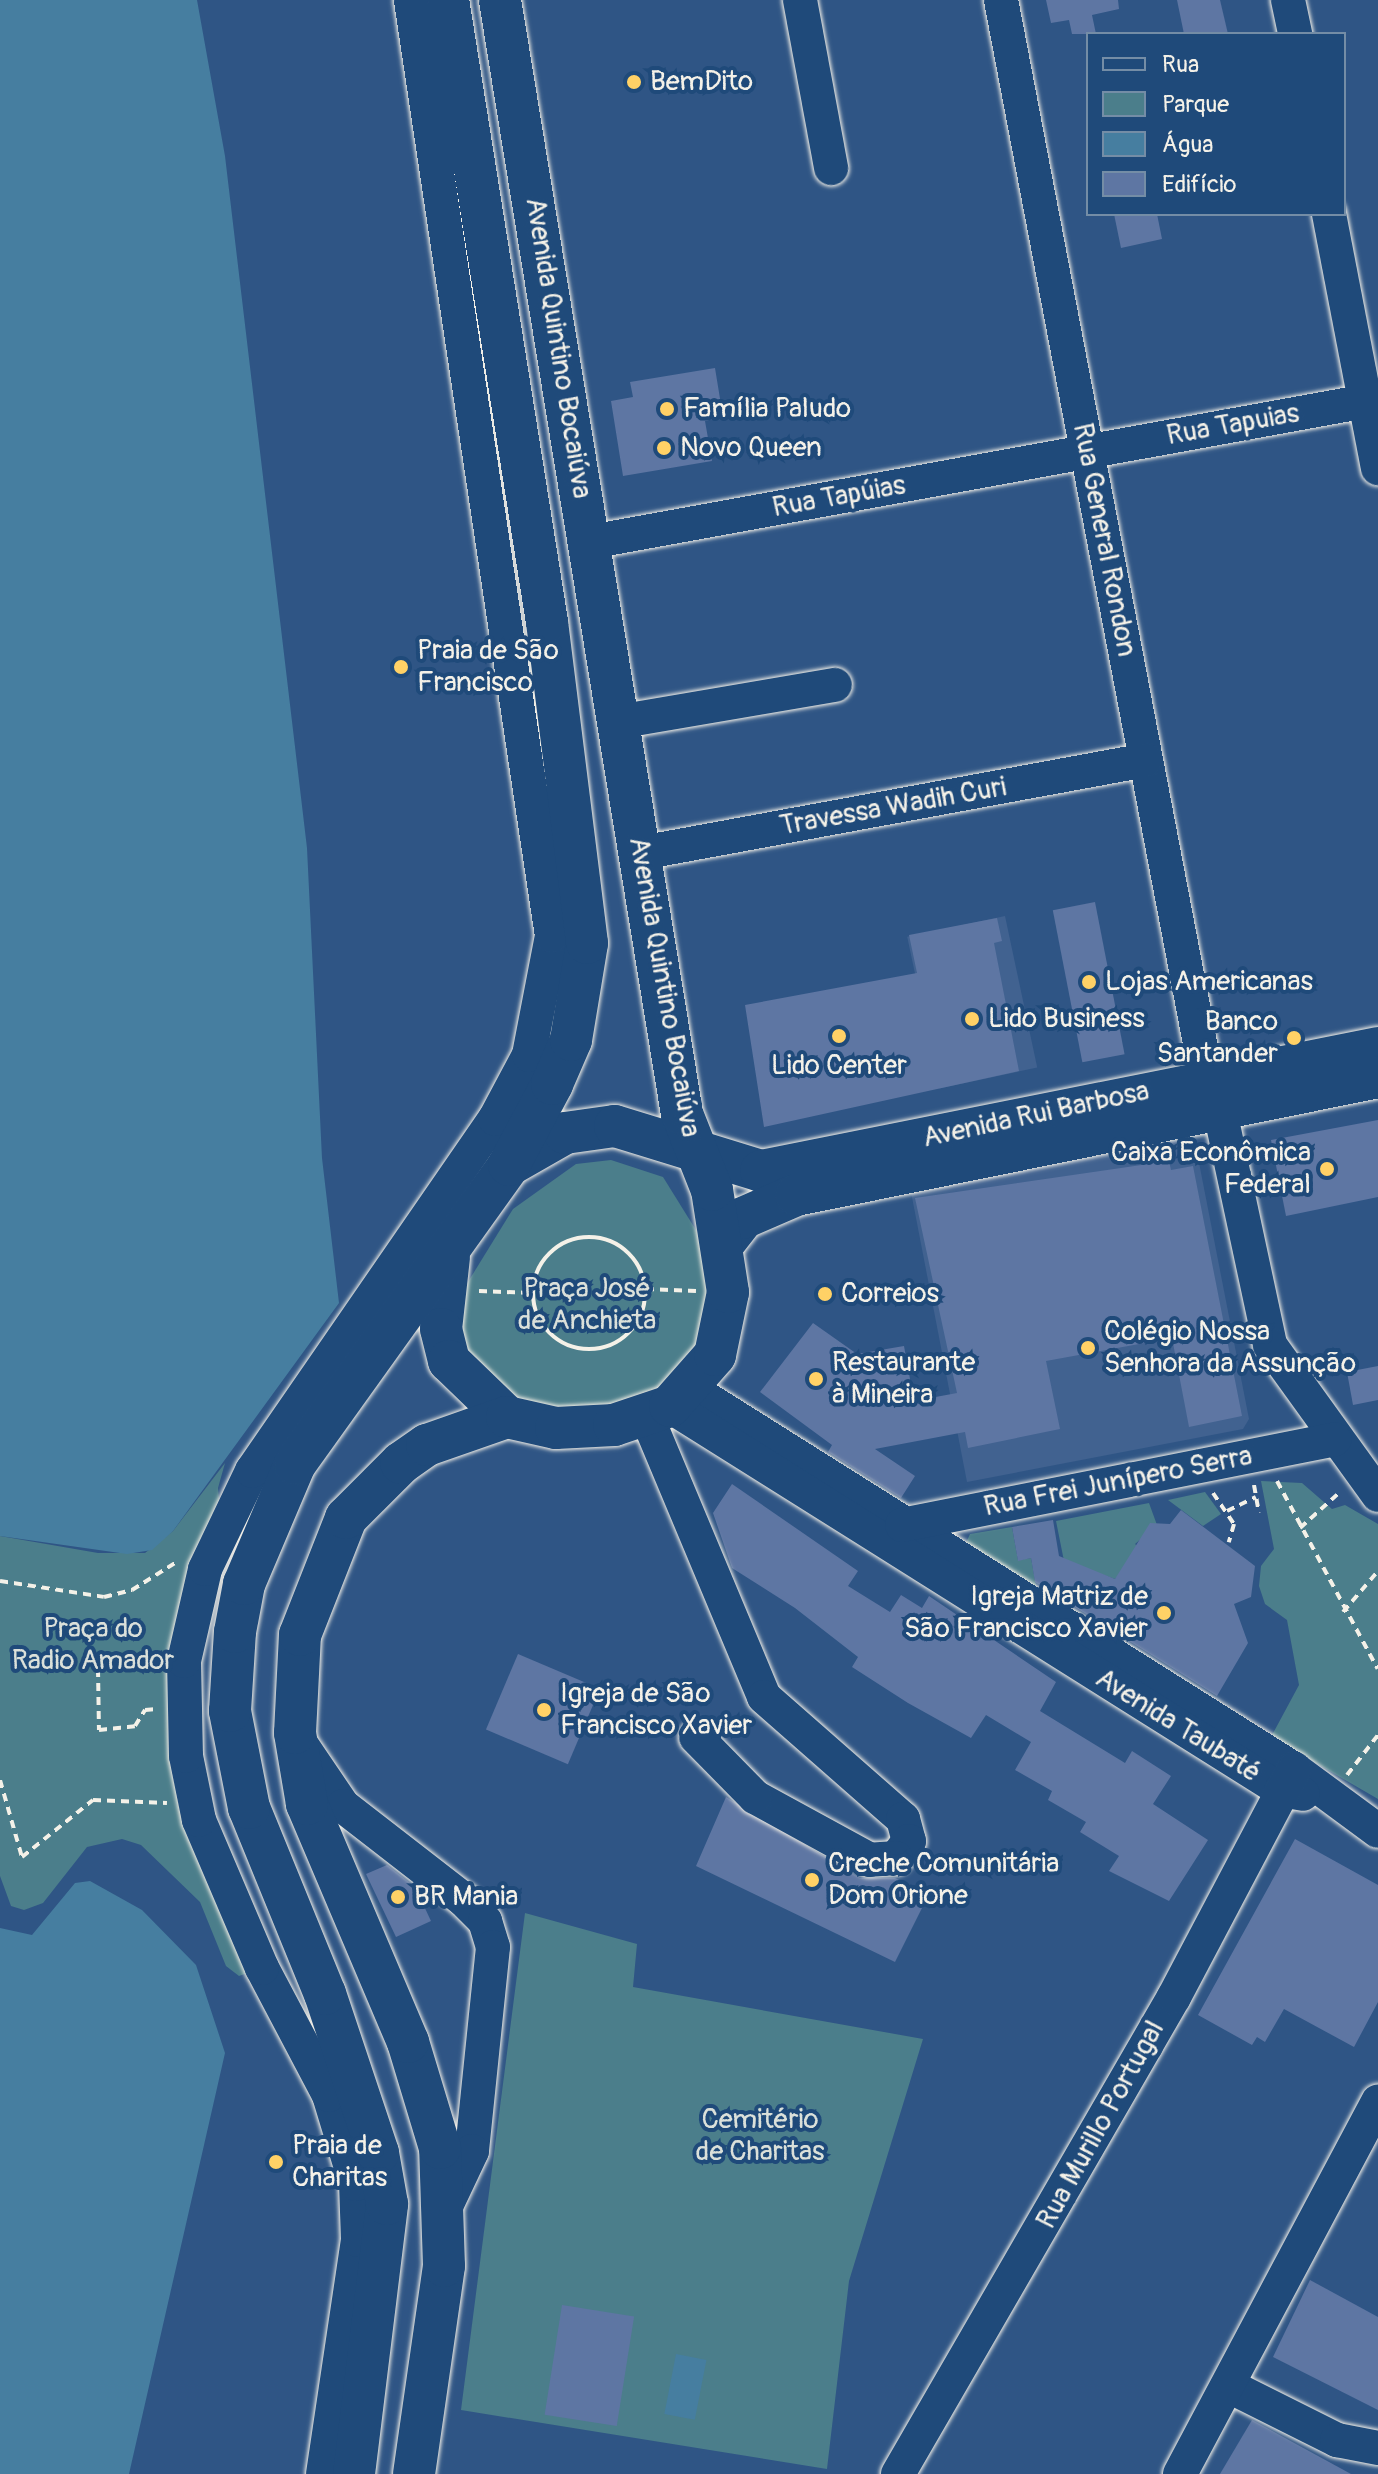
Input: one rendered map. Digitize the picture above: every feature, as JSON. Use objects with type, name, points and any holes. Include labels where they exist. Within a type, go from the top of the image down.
[{"type":"main road","name":"Avenida Quintino Bocaiúva","points":[[354,2474],[387,2204],[362,2104],[294,1918],[249,1808],[233,1733],[232,1667],[244,1584],[295,1464],[509,1165],[571,1040],[585,969],[586,892],[448,0]]},
{"type":"main road","name":"Avenida Quintino Bocaiúva","points":[[500,0],[682,1114],[695,1154],[712,1190],[723,1244],[728,1292],[719,1345],[669,1404]]},
{"type":"main road","name":"Avenida Rui Barbosa","points":[[723,1244],[743,1218],[796,1195],[1213,1096],[1378,1048]]},
{"type":"main road","name":"Avenida Rui Barbosa","points":[[509,1165],[565,1133],[615,1126],[695,1154],[761,1171],[1213,1096],[1378,1077]]},
{"type":"main road","points":[[451,1247],[443,1292],[449,1361],[507,1417],[556,1428],[669,1404]]},
{"type":"main road","points":[[414,2474],[446,2206],[429,2097],[307,1804],[295,1733],[300,1635],[346,1518],[372,1486],[427,1445],[507,1417]]},
{"type":"street","points":[[323,2474],[358,2240],[356,2184],[329,2095],[273,1992],[199,1820],[183,1705],[184,1661],[192,1609],[222,1532],[312,1378],[495,1119],[529,1055],[544,1003],[552,936],[542,848],[411,0]]},
{"type":"street","points":[[800,0],[831,168]]},
{"type":"street","name":"Rua General Rondon","points":[[1001,0],[1213,1096],[1270,1345],[1370,1484]]},
{"type":"street","points":[[1288,0],[1295,32]]},
{"type":"street","points":[[1329,216],[1372,400],[1378,468]]},
{"type":"street","name":"Rua Tapuias","points":[[1087,451],[1372,400]]},
{"type":"street","name":"Rua Tapúias","points":[[590,542],[1087,451]]},
{"type":"street","points":[[618,722],[835,685]]},
{"type":"street","name":"Travessa Wadih Curi","points":[[641,853],[1146,760]]},
{"type":"street","points":[[669,1404],[764,1697],[903,1819],[909,1841],[896,1858],[870,1860],[755,1797],[696,1737]]},
{"type":"street","name":"Avenida Taubaté","points":[[669,1404],[902,1525],[1288,1779]]},
{"type":"street","name":"Avenida Taubaté","points":[[669,1404],[1288,1779],[1335,1789],[1378,1831]]},
{"type":"street","name":"Rua Frei Junípero Serra","points":[[902,1525],[1335,1439]]},
{"type":"street","points":[[295,1733],[343,1806],[464,1900],[485,1921],[493,1947],[472,2151],[446,2206]]},
{"type":"street","name":"Rua Murillo Portugal","points":[[898,2474],[1174,1997],[1288,1779]]},
{"type":"street","points":[[1180,2474],[1231,2387],[1378,2101]]},
{"type":"street","points":[[1231,2387],[1337,2440],[1378,2448]]},
{"type":"path","points":[[596,1237],[631,1254],[646,1289],[632,1330],[593,1350],[558,1341],[545,1329],[532,1293],[544,1259],[558,1246],[596,1237]]},
{"type":"path","points":[[646,1289],[728,1292]]},
{"type":"path","points":[[443,1292],[532,1293]]},
{"type":"path","points":[[1270,1451],[1300,1528],[1343,1612],[1378,1669]]},
{"type":"path","points":[[1203,1464],[1234,1524],[1229,1542]]},
{"type":"path","points":[[1300,1528],[1370,1484]]},
{"type":"path","points":[[1227,1511],[1256,1497]]},
{"type":"path","points":[[0,1581],[104,1597],[155,1579],[201,1537],[222,1532]]},
{"type":"path","points":[[1343,1612],[1378,1571]]},
{"type":"path","points":[[183,1705],[145,1710],[135,1726],[99,1730],[98,1669],[184,1661]]},
{"type":"path","points":[[1335,1789],[1378,1735]]},
{"type":"path","points":[[0,1780],[22,1857],[93,1800],[158,1800],[199,1820]]},
{"type":"shaded area","points":[[1005,916],[1037,1068],[939,1088],[907,937]]},
{"type":"shaded area","name":"Colégio Nossa Senhora da Assunção","points":[[1194,1137],[1249,1419],[1243,1429],[967,1482],[911,1192]]},
{"type":"green space","name":"Praça José de Anchieta","points":[[611,1160],[663,1177],[709,1251],[712,1280],[691,1363],[676,1393],[541,1419],[473,1371],[459,1320],[463,1290],[513,1209],[576,1164]]},
{"type":"green space","name":"Praça do Radio Amador","points":[[225,1463],[218,1488],[222,1532],[186,1756],[262,1968],[239,1976],[226,1966],[200,1902],[141,1845],[122,1839],[87,1847],[43,1903],[24,1910],[11,1906],[0,1876],[0,1536],[98,1553],[145,1553],[173,1531]]},
{"type":"green space","points":[[1261,1481],[1302,1483],[1332,1509],[1345,1505],[1378,1524],[1378,1799],[1271,1737],[1299,1685],[1287,1620],[1265,1604],[1259,1586],[1261,1566],[1274,1549]]},
{"type":"green space","points":[[1205,1492],[1221,1514],[1203,1526],[1168,1500]]},
{"type":"green space","points":[[1149,1503],[1157,1525],[1135,1544],[1144,1552],[1115,1579],[1064,1561],[1056,1521]]},
{"type":"green space","points":[[1012,1527],[1018,1560],[1031,1558],[1039,1602],[1067,1598],[1078,1633],[1055,1633],[992,1603],[967,1580],[961,1554],[970,1534]]},
{"type":"green space","name":"Cemitério de Charitas","points":[[525,1913],[637,1944],[633,1987],[923,2039],[849,2281],[827,2469],[461,2410]]},
{"type":"water","points":[[0,0],[197,0],[225,156],[307,848],[322,1158],[339,1303],[173,1531],[152,1550],[127,1554],[0,1536]]},
{"type":"water","points":[[90,1881],[142,1910],[196,1965],[225,2053],[129,2474],[0,2474],[0,1928],[32,1935],[75,1883]]},
{"type":"water","points":[[676,2354],[706,2360],[695,2420],[664,2414]]},
{"type":"building","points":[[1046,0],[1118,0],[1119,9],[1092,15],[1096,32],[1072,34],[1069,20],[1051,23]]},
{"type":"building","points":[[1177,0],[1220,0],[1228,32],[1184,32]]},
{"type":"building","points":[[1114,216],[1157,216],[1162,239],[1121,248]]},
{"type":"building","points":[[715,368],[723,417],[705,421],[712,461],[623,476],[611,401],[633,397],[630,382]]},
{"type":"building","name":"Lojas Americanas","points":[[1095,902],[1125,1054],[1082,1062],[1053,910]]},
{"type":"building","name":"Lido Center","points":[[997,918],[1002,941],[994,943],[1019,1071],[764,1127],[745,1005],[917,973],[909,935]]},
{"type":"building","name":"Caixa Econômica Federal","points":[[1378,1120],[1378,1197],[1286,1216],[1271,1140]]},
{"type":"building","name":"Colégio Nossa Senhora da Assunção","points":[[1169,1161],[1171,1170],[1193,1166],[1242,1416],[1189,1427],[1172,1338],[1046,1361],[1060,1429],[968,1448],[965,1432],[875,1449],[915,1476],[901,1498],[828,1452],[832,1445],[760,1392],[813,1323],[857,1354],[904,1346],[914,1401],[957,1393],[915,1198]]},
{"type":"building","points":[[1378,1366],[1378,1400],[1353,1405],[1347,1372]]},
{"type":"building","points":[[732,1484],[858,1571],[848,1586],[890,1612],[901,1595],[922,1608],[929,1596],[1056,1682],[1040,1711],[1125,1763],[1132,1751],[1171,1776],[1153,1804],[1208,1840],[1169,1901],[1109,1871],[1119,1856],[1080,1832],[1086,1822],[1048,1800],[1052,1791],[1015,1770],[1031,1742],[986,1715],[971,1738],[908,1703],[852,1667],[858,1657],[795,1608],[732,1568],[713,1513]]},
{"type":"building","name":"Igreja Matriz de São Francisco Xavier","points":[[1181,1510],[1255,1566],[1251,1597],[1234,1604],[1248,1643],[1217,1696],[1035,1582],[1031,1558],[1018,1561],[1012,1527],[1053,1520],[1059,1556],[1115,1579],[1150,1523],[1170,1524]]},
{"type":"building","name":"Igreja de São Francisco Xavier","points":[[518,1654],[600,1689],[568,1764],[486,1729]]},
{"type":"building","name":"Creche Comunitária Dom Orione","points":[[726,1797],[860,1878],[895,1878],[929,1894],[895,1962],[696,1866]]},
{"type":"building","points":[[1295,1839],[1378,1885],[1378,2002],[1354,2047],[1284,2009],[1265,2042],[1257,2037],[1252,2045],[1198,2015]]},
{"type":"building","name":"BR Mania","points":[[387,1865],[415,1887],[431,1921],[396,1937],[366,1874]]},
{"type":"building","points":[[1310,2280],[1378,2317],[1378,2410],[1273,2357]]},
{"type":"building","points":[[562,2305],[634,2316],[617,2426],[545,2415]]},
{"type":"building","points":[[1252,2420],[1267,2428],[1351,2474],[1220,2474]]},
{"type":"place","name":"BemDito","points":[[634,82]]},
{"type":"place","name":"Família Paludo","points":[[667,409]]},
{"type":"place","name":"Novo Queen","points":[[664,448]]},
{"type":"place","name":"Praia de São Francisco","points":[[401,667]]},
{"type":"place","name":"Lojas Americanas","points":[[1089,982]]},
{"type":"place","name":"Lido Business","points":[[972,1019]]},
{"type":"place","name":"Lido Center","points":[[839,1036]]},
{"type":"place","name":"Banco Santander","points":[[1294,1038]]},
{"type":"place","name":"Caixa Econômica Federal","points":[[1327,1169]]},
{"type":"place","name":"Correios","points":[[825,1294]]},
{"type":"place","name":"Colégio Nossa Senhora da Assunção","points":[[1088,1348]]},
{"type":"place","name":"Restaurante à Mineira","points":[[816,1379]]},
{"type":"place","name":"Igreja Matriz de São Francisco Xavier","points":[[1164,1613]]},
{"type":"place","name":"Igreja de São Francisco Xavier","points":[[544,1710]]},
{"type":"place","name":"Creche Comunitária Dom Orione","points":[[812,1880]]},
{"type":"place","name":"BR Mania","points":[[398,1897]]},
{"type":"place","name":"Praia de Charitas","points":[[276,2162]]}]
